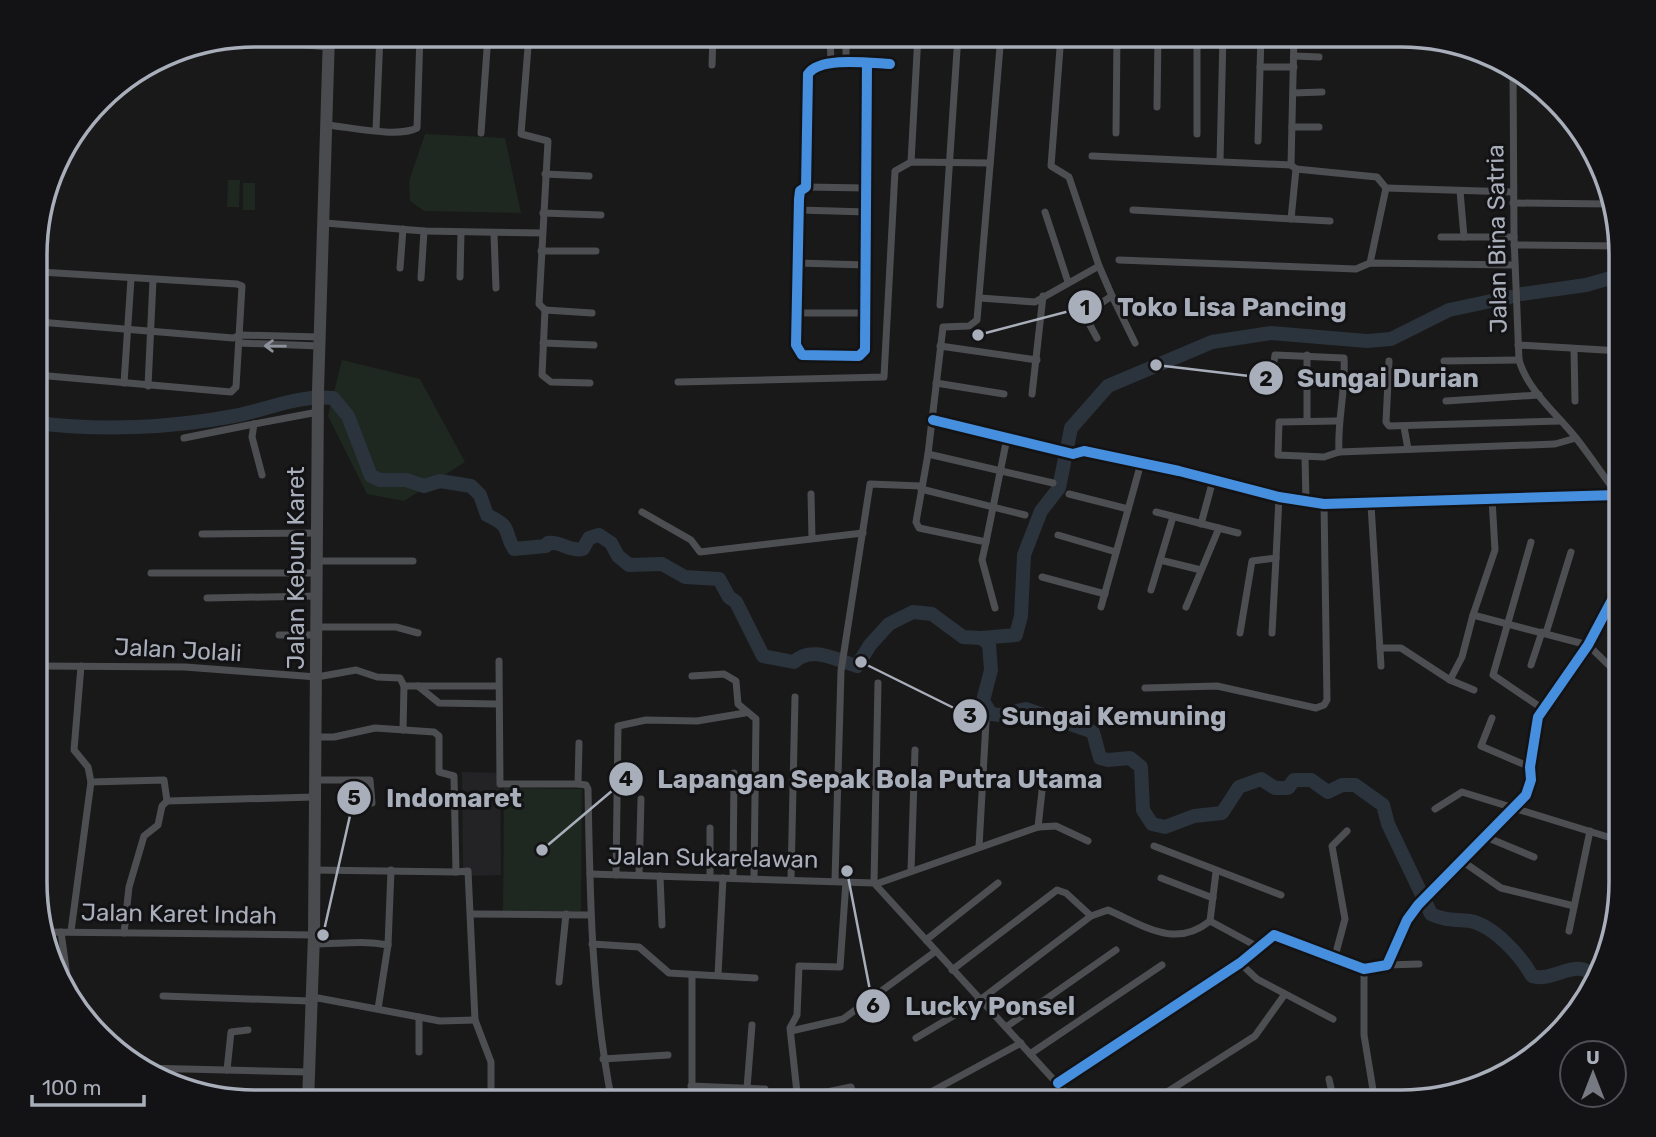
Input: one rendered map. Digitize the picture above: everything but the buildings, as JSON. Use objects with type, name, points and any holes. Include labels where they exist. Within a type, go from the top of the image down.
[{"type":"main road","name":"Jalan Kebun Karet","points":[[308,1089],[317,677],[318,391],[329,47]]},
{"type":"street","points":[[376,130],[379,47]]},
{"type":"street","points":[[327,125],[376,130],[407,131],[417,128],[420,47]]},
{"type":"street","points":[[481,133],[487,47]]},
{"type":"street","points":[[528,47],[521,134],[524,137],[546,138],[539,304],[545,310],[592,313]]},
{"type":"street","points":[[712,65],[713,47]]},
{"type":"street","points":[[830,47],[831,62]]},
{"type":"street","points":[[846,48],[846,63]]},
{"type":"street","points":[[911,162],[917,48]]},
{"type":"street","points":[[940,306],[957,48]]},
{"type":"street","points":[[986,542],[917,527],[945,325],[974,325],[980,298],[1000,48]]},
{"type":"street","points":[[1060,48],[1051,166],[1069,177],[1099,266],[1135,342]]},
{"type":"street","points":[[1116,133],[1117,48]]},
{"type":"street","points":[[1157,107],[1158,48]]},
{"type":"street","points":[[1197,48],[1197,134]]},
{"type":"street","points":[[1220,161],[1223,48]]},
{"type":"street","points":[[1258,141],[1261,48]]},
{"type":"street","points":[[1291,219],[1294,48]]},
{"type":"street","points":[[1294,56],[1319,57]]},
{"type":"street","points":[[806,187],[807,78],[813,68],[831,62],[890,64]]},
{"type":"street","points":[[866,188],[806,187],[800,191],[796,345],[802,355],[859,356],[865,350],[867,63]]},
{"type":"street","points":[[1260,67],[1294,67]]},
{"type":"street","name":"Jalan Bina Satria","points":[[1513,80],[1513,202],[1519,360],[1539,396],[1576,438],[1608,482]]},
{"type":"street","points":[[1293,93],[1322,92]]},
{"type":"street","points":[[1292,127],[1319,127]]},
{"type":"street","points":[[1092,156],[1294,167],[1373,176],[1386,188],[1513,192]]},
{"type":"street","points":[[678,382],[884,377],[895,171],[911,162],[990,163]]},
{"type":"street","points":[[545,174],[589,176]]},
{"type":"street","points":[[1370,263],[1386,188]]},
{"type":"street","points":[[1460,191],[1464,237]]},
{"type":"street","points":[[1513,202],[1602,204]]},
{"type":"street","points":[[799,210],[867,212]]},
{"type":"street","points":[[1133,210],[1329,221]]},
{"type":"street","points":[[1045,212],[1068,282]]},
{"type":"street","points":[[543,213],[601,215]]},
{"type":"street","points":[[325,223],[424,231],[541,233]]},
{"type":"street","points":[[400,268],[402,229]]},
{"type":"street","points":[[421,278],[424,231]]},
{"type":"street","points":[[460,277],[461,232]]},
{"type":"street","points":[[494,234],[496,288]]},
{"type":"street","points":[[1441,237],[1608,245]]},
{"type":"street","points":[[541,251],[596,251]]},
{"type":"street","points":[[1119,260],[1356,268],[1370,263],[1515,265]]},
{"type":"street","points":[[797,263],[867,265]]},
{"type":"street","points":[[980,298],[1032,302],[1099,266]]},
{"type":"street","points":[[47,273],[242,286],[237,337],[241,345],[236,387],[231,392],[47,376]]},
{"type":"street","points":[[124,383],[131,279]]},
{"type":"street","points":[[148,386],[153,280]]},
{"type":"street","points":[[1032,394],[1043,295]]},
{"type":"street","points":[[1097,338],[1084,312],[1112,296]]},
{"type":"street","points":[[545,310],[544,378],[551,382],[590,383]]},
{"type":"street","points":[[796,313],[866,313]]},
{"type":"street","points":[[47,322],[128,331],[320,342]]},
{"type":"street","points":[[241,345],[320,342]]},
{"type":"street","points":[[543,343],[594,345]]},
{"type":"street","points":[[1518,345],[1608,350]]},
{"type":"street","points":[[940,346],[1037,360]]},
{"type":"street","points":[[1574,349],[1575,401]]},
{"type":"street","points":[[1271,382],[1273,355],[1344,358],[1343,413],[1338,421],[1339,452]]},
{"type":"street","points":[[1307,355],[1307,421]]},
{"type":"street","points":[[1444,361],[1519,360]]},
{"type":"street","points":[[1389,361],[1385,422],[1388,426],[1561,421]]},
{"type":"street","points":[[936,383],[1004,394]]},
{"type":"street","points":[[1446,401],[1539,396]]},
{"type":"street","points":[[184,438],[318,408]]},
{"type":"street","points":[[933,420],[1073,454],[1084,451],[1306,502],[1371,505],[1608,497]]},
{"type":"street","points":[[1338,421],[1281,421],[1277,424],[1278,455],[1331,456],[1339,452],[1555,444],[1576,438]]},
{"type":"street","points":[[254,424],[252,437],[262,475]]},
{"type":"street","points":[[1404,427],[1408,449]]},
{"type":"street","points":[[995,608],[982,560],[1007,438]]},
{"type":"street","points":[[928,454],[1053,483]]},
{"type":"street","points":[[1305,457],[1306,502]]},
{"type":"street","points":[[1101,607],[1141,463]]},
{"type":"street","points":[[1201,524],[1213,480]]},
{"type":"street","points":[[835,880],[841,671],[870,484],[921,487],[1026,515]]},
{"type":"street","points":[[811,494],[813,538]]},
{"type":"street","points":[[1069,494],[1128,509]]},
{"type":"street","points":[[1272,633],[1279,497]]},
{"type":"street","points":[[1451,680],[1462,657],[1495,550],[1492,499]]},
{"type":"street","points":[[1145,688],[1217,686],[1316,708],[1324,705],[1327,700],[1324,504]]},
{"type":"street","points":[[1371,505],[1381,666]]},
{"type":"street","points":[[642,512],[691,540],[700,552],[863,533]]},
{"type":"street","points":[[1156,512],[1238,533]]},
{"type":"street","points":[[1151,590],[1173,517]]},
{"type":"street","points":[[1185,607],[1219,528]]},
{"type":"street","points":[[202,534],[319,533]]},
{"type":"street","points":[[1058,536],[1116,552]]},
{"type":"street","points":[[1531,542],[1493,676],[1543,709]]},
{"type":"street","points":[[1531,665],[1571,552]]},
{"type":"street","points":[[1240,633],[1252,561],[1276,558]]},
{"type":"street","points":[[1160,560],[1201,570]]},
{"type":"street","points":[[151,573],[413,561]]},
{"type":"street","points":[[1042,577],[1105,594]]},
{"type":"street","points":[[208,598],[318,596]]},
{"type":"street","points":[[1387,965],[1407,920],[1418,905],[1515,807],[1528,790],[1536,724],[1543,709],[1588,645],[1608,606]]},
{"type":"street","points":[[1473,615],[1588,645],[1608,665]]},
{"type":"street","points":[[279,635],[396,627],[418,633]]},
{"type":"street","points":[[1380,648],[1401,648],[1451,680],[1474,690]]},
{"type":"street","points":[[499,661],[497,704],[500,785],[578,784],[586,785],[588,789],[589,915],[603,1059],[609,1089]]},
{"type":"street","name":"Jalan Jolali","points":[[48,666],[185,667],[317,677],[356,670],[377,677],[400,678],[404,686]]},
{"type":"street","points":[[71,931],[91,782],[88,767],[74,750],[81,666]]},
{"type":"street","points":[[692,676],[724,674],[736,681],[737,701],[746,713]]},
{"type":"street","points":[[878,683],[875,883],[1064,1090]]},
{"type":"street","points":[[403,730],[404,686],[498,686]]},
{"type":"street","points":[[417,686],[439,703],[497,704]]},
{"type":"street","points":[[791,879],[795,697]]},
{"type":"street","points":[[616,874],[618,726],[646,720],[697,721],[746,713],[752,714],[757,722],[754,879]]},
{"type":"street","points":[[1492,718],[1481,746],[1530,767]]},
{"type":"street","points":[[979,847],[986,722]]},
{"type":"street","points":[[316,737],[334,737],[368,729],[436,733],[439,772],[454,775],[456,872]]},
{"type":"street","points":[[578,784],[579,743]]},
{"type":"street","points":[[911,871],[915,750]]},
{"type":"street","points":[[733,878],[734,773]]},
{"type":"street","points":[[315,779],[370,780],[372,803]]},
{"type":"street","points":[[91,782],[164,780],[167,801],[158,825],[144,836],[129,887],[124,933]]},
{"type":"street","points":[[1038,827],[1043,782]]},
{"type":"street","points":[[1435,808],[1460,791],[1608,837]]},
{"type":"street","points":[[167,801],[314,797]]},
{"type":"street","points":[[639,875],[641,799]]},
{"type":"street","points":[[875,883],[1038,827],[1056,826],[1088,841]]},
{"type":"street","points":[[710,828],[710,877]]},
{"type":"street","points":[[1334,960],[1345,919],[1333,844],[1347,831]]},
{"type":"street","points":[[1569,931],[1590,831]]},
{"type":"street","points":[[1486,837],[1534,857]]},
{"type":"street","points":[[1154,846],[1281,895]]},
{"type":"street","points":[[1462,861],[1501,887],[1574,906]]},
{"type":"street","points":[[313,870],[468,871],[475,1020],[491,1062],[491,1089]]},
{"type":"street","points":[[378,1009],[388,945],[391,870]]},
{"type":"street","points":[[916,1038],[980,1000],[1091,916],[1108,910],[1178,936],[1191,934],[1210,921],[1216,872]]},
{"type":"street","name":"Jalan Sukarelawan","points":[[590,874],[875,883]]},
{"type":"street","points":[[660,876],[662,925]]},
{"type":"street","points":[[718,975],[723,878]]},
{"type":"street","points":[[1161,878],[1213,898]]},
{"type":"street","points":[[797,1089],[791,1031],[792,1020],[797,1015],[799,966],[840,967],[846,881]]},
{"type":"street","points":[[926,940],[998,883]]},
{"type":"street","points":[[952,970],[1055,891],[1066,893],[1091,916]]},
{"type":"street","points":[[471,914],[589,915]]},
{"type":"street","points":[[559,982],[566,914]]},
{"type":"street","points":[[1210,921],[1258,947]]},
{"type":"street","name":"Jalan Karet Indah","points":[[53,932],[313,939],[347,944],[361,940],[388,945]]},
{"type":"street","points":[[61,932],[66,965]]},
{"type":"street","points":[[1058,1083],[1240,963],[1271,936],[1279,934],[1334,960],[1364,969],[1419,964]]},
{"type":"street","points":[[592,944],[639,947],[666,972],[755,978]]},
{"type":"street","points":[[1006,1027],[1116,950]]},
{"type":"street","points":[[791,1031],[843,1019],[936,951]]},
{"type":"street","points":[[1240,963],[1257,979],[1332,1020]]},
{"type":"street","points":[[1030,1054],[1162,965]]},
{"type":"street","points":[[1364,969],[1364,1035],[1373,1090]]},
{"type":"street","points":[[691,1089],[692,975]]},
{"type":"street","points":[[1171,1090],[1255,1036],[1285,994]]},
{"type":"street","points":[[163,996],[310,1001],[318,998],[445,1022],[475,1020]]},
{"type":"street","points":[[419,1017],[419,1052]]},
{"type":"street","points":[[747,1088],[752,1025]]},
{"type":"street","points":[[227,1070],[231,1032],[248,1030]]},
{"type":"street","points":[[935,1090],[1021,1043]]},
{"type":"street","points":[[603,1059],[668,1055]]},
{"type":"street","points":[[165,1069],[308,1072]]},
{"type":"street","points":[[1329,1079],[1331,1090]]},
{"type":"street","points":[[691,1086],[765,1089]]},
{"type":"shaded area","points":[[425,134],[505,138],[521,213],[424,211],[410,201],[409,181]]},
{"type":"shaded area","points":[[228,180],[240,180],[239,207],[227,207]]},
{"type":"shaded area","points":[[243,183],[255,183],[255,210],[243,210]]},
{"type":"shaded area","points":[[342,360],[420,379],[465,462],[404,501],[367,494],[328,416]]},
{"type":"shaded area","points":[[462,772],[500,773],[501,875],[463,876]]},
{"type":"shaded area","points":[[504,788],[582,789],[581,911],[503,911]]},
{"type":"waterway","points":[[1522,294],[1586,285],[1608,279]]},
{"type":"waterway","points":[[981,638],[1016,635],[1021,616],[1024,555],[1041,511],[1059,488],[1071,428],[1108,386],[1212,342],[1271,333],[1367,341],[1391,339],[1449,310],[1510,297]]},
{"type":"waterway","points":[[47,424],[86,427],[161,426],[234,416],[307,399],[333,398],[348,416],[371,476],[380,480],[406,480],[424,486],[440,481],[471,486],[480,495],[487,515],[504,526],[514,549],[546,546],[548,543],[583,549],[589,538],[599,535],[611,543],[618,556],[629,565],[662,564],[685,577],[719,579],[729,597],[736,602],[763,656],[794,662],[801,657],[816,654],[857,666],[870,645],[889,624],[913,612],[932,614],[963,637],[981,638],[989,644],[991,670],[983,701],[991,714],[1000,715],[1026,709],[1093,732],[1100,758],[1130,758],[1141,767],[1143,810],[1152,824],[1165,827],[1194,816],[1222,813],[1239,787],[1261,779],[1275,788],[1288,788],[1294,780],[1311,780],[1328,792],[1342,785],[1355,785],[1383,805],[1388,824],[1431,914],[1446,919],[1470,921],[1488,928],[1514,951],[1532,976],[1549,976],[1573,969],[1588,972]]},
{"type":"cycle path","points":[[867,63],[865,350],[859,356],[802,355],[796,345],[799,199],[800,191],[806,187],[808,74],[814,68],[834,63],[858,62],[890,64]]},
{"type":"cycle path","points":[[933,420],[1073,454],[1084,451],[1179,471],[1279,497],[1324,504],[1608,495]]},
{"type":"cycle path","points":[[1058,1083],[1240,963],[1274,935],[1364,969],[1387,965],[1407,920],[1418,905],[1526,795],[1531,780],[1530,767],[1538,717],[1588,645],[1608,607]]},
{"type":"place","name":"Toko Lisa Pancing","points":[[978,335]]},
{"type":"place","name":"Sungai Durian","points":[[1156,365]]},
{"type":"place","name":"Sungai Kemuning","points":[[861,662]]},
{"type":"place","name":"Lapangan Sepak Bola Putra Utama","points":[[542,850]]},
{"type":"place","name":"Lucky Ponsel","points":[[847,871]]},
{"type":"place","name":"Indomaret","points":[[323,935]]}]
